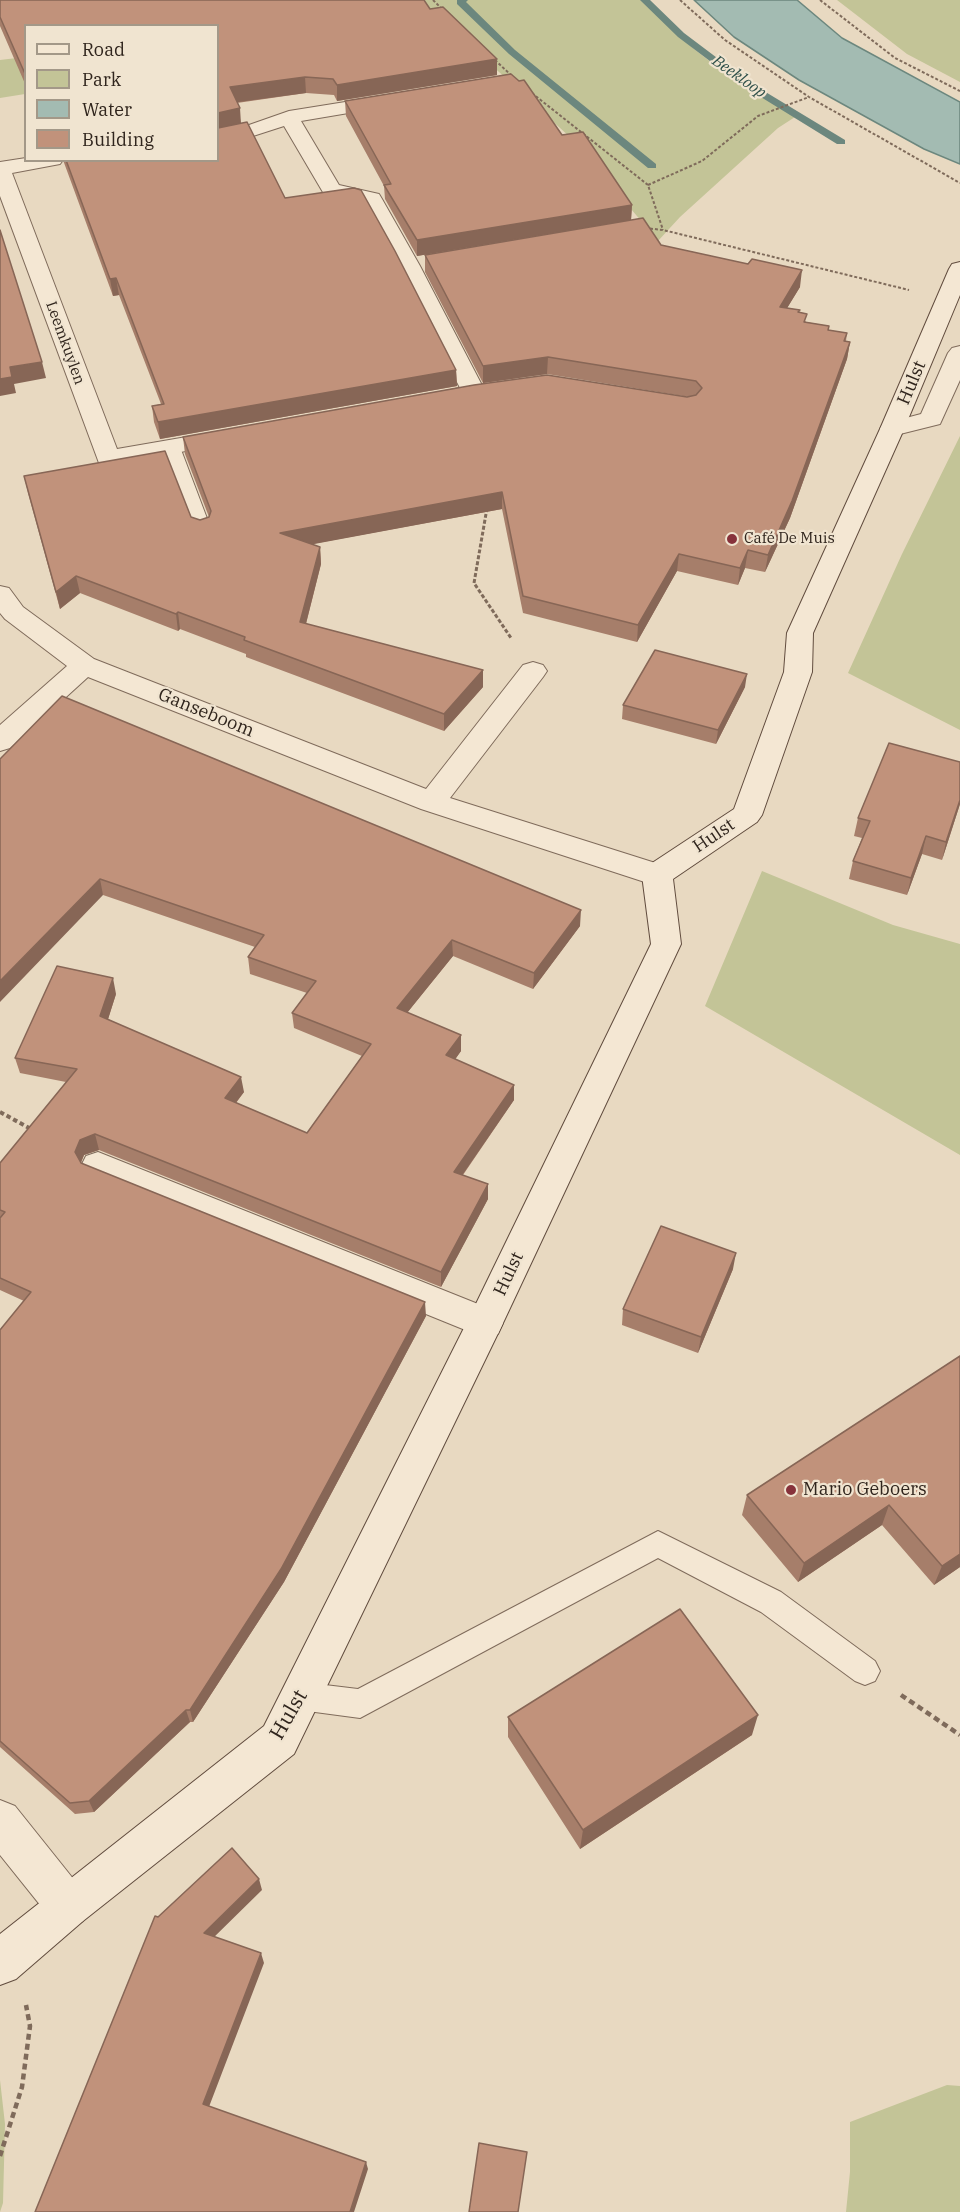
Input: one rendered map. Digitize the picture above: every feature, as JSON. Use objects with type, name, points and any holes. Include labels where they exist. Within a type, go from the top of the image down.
[{"type":"street","points":[[219,136],[253,130],[289,117],[403,99]]},
{"type":"street","points":[[289,117],[331,190],[371,199],[485,391],[413,404]]},
{"type":"street","name":"Leemkuylen","points":[[40,162],[0,168],[108,458],[251,432]]},
{"type":"street","points":[[409,266],[432,262]]},
{"type":"street","name":"Hulst","points":[[8,1957],[68,1906],[279,1740],[485,1323],[666,944],[657,875],[747,815],[798,672],[800,633],[892,429],[954,284]]},
{"type":"street","points":[[892,429],[931,419],[960,353]]},
{"type":"street","name":"Ganseboom","points":[[0,594],[14,613],[84,665],[431,802],[657,875]]},
{"type":"street","points":[[0,741],[84,665]]},
{"type":"street","points":[[431,802],[533,672]]},
{"type":"street","points":[[98,1166],[485,1323]]},
{"type":"street","points":[[0,1821],[68,1906]]},
{"type":"lane","points":[[171,447],[202,529]]},
{"type":"lane","points":[[300,1696],[360,1704],[658,1544],[771,1602],[865,1671]]},
{"type":"path","points":[[433,0],[443,11]]},
{"type":"path","points":[[680,0],[725,40],[809,97],[960,183]]},
{"type":"path","points":[[820,0],[895,58],[960,91]]},
{"type":"path","points":[[492,57],[516,80]]},
{"type":"path","points":[[525,87],[648,185],[663,230]]},
{"type":"path","points":[[648,185],[702,161],[765,112],[809,97]]},
{"type":"path","points":[[639,227],[954,284]]},
{"type":"path","points":[[489,501],[474,583],[533,672]]},
{"type":"path","points":[[0,1112],[98,1166]]},
{"type":"path","points":[[865,1671],[960,1735]]},
{"type":"path","points":[[0,2156],[22,2087],[30,2026],[8,1957]]},
{"type":"green space","points":[[375,0],[642,0],[694,49],[730,77],[795,117],[778,128],[680,217],[658,241],[572,139],[487,61],[207,24]]},
{"type":"green space","points":[[837,0],[960,0],[960,82],[907,54]]},
{"type":"green space","points":[[24,57],[24,94],[0,98],[0,60]]},
{"type":"green space","points":[[960,436],[960,730],[848,673],[902,554]]},
{"type":"green space","points":[[762,871],[893,925],[960,944],[960,1155],[705,1006]]},
{"type":"green space","points":[[0,2080],[5,2124],[3,2203],[0,2212]]},
{"type":"green space","points":[[947,2085],[960,2086],[960,2212],[846,2212],[850,2172],[850,2122]]},
{"type":"water","points":[[694,0],[797,0],[842,38],[960,102],[960,164],[924,149],[799,80],[734,37]]},
{"type":"building","points":[[0,0],[424,0],[430,9],[443,7],[497,59],[337,85],[333,79],[305,77],[230,87],[240,108],[219,113],[219,24],[24,24],[24,71],[0,17]]},
{"type":"building","points":[[511,74],[519,81],[524,80],[562,135],[583,132],[632,205],[417,240],[384,185],[391,184],[345,101]]},
{"type":"building","points":[[247,122],[285,198],[354,188],[361,190],[456,370],[158,422],[152,406],[164,404],[116,278],[110,279],[67,162],[219,162],[219,128]]},
{"type":"building","points":[[643,218],[661,245],[748,264],[752,259],[802,270],[780,307],[800,310],[798,312],[807,314],[804,322],[829,326],[828,330],[847,333],[844,341],[850,342],[792,501],[768,555],[748,550],[740,568],[679,554],[638,625],[523,596],[502,492],[280,533],[320,547],[300,622],[483,670],[444,714],[244,640],[245,637],[76,576],[56,592],[24,476],[165,451],[191,517],[200,520],[209,517],[211,511],[183,437],[474,385],[547,375],[687,397],[696,395],[702,388],[696,381],[548,357],[483,366],[425,255]]},
{"type":"building","points":[[0,230],[42,362],[10,367],[12,377],[0,379]]},
{"type":"building","points":[[655,650],[747,674],[718,730],[623,705]]},
{"type":"building","points":[[62,696],[581,910],[534,973],[452,940],[397,1008],[461,1035],[446,1055],[514,1085],[454,1172],[488,1184],[441,1272],[95,1134],[80,1140],[75,1152],[81,1163],[425,1302],[281,1569],[190,1710],[186,1710],[89,1801],[70,1803],[0,1741],[0,1330],[31,1292],[0,1278],[0,1218],[5,1212],[0,1210],[0,1163],[77,1069],[15,1058],[57,966],[113,978],[100,1016],[241,1077],[225,1098],[307,1133],[371,1044],[292,1013],[316,981],[248,957],[264,935],[100,879],[0,981],[0,759]]},
{"type":"building","points":[[889,743],[960,762],[960,800],[946,842],[926,836],[911,878],[853,861],[870,821],[858,818]]},
{"type":"building","points":[[661,1226],[736,1253],[701,1337],[623,1309]]},
{"type":"building","points":[[960,1356],[960,1554],[942,1566],[889,1505],[804,1563],[747,1495]]},
{"type":"building","points":[[680,1609],[758,1715],[583,1830],[508,1717]]},
{"type":"building","points":[[232,1848],[259,1879],[204,1933],[261,1953],[203,2104],[366,2162],[350,2212],[35,2212],[155,1916],[158,1917]]},
{"type":"building","points":[[479,2143],[527,2152],[518,2212],[469,2212]]},
{"type":"waterway","points":[[463,0],[460,2],[512,52],[652,166]]},
{"type":"waterway","name":"Beekloop","points":[[645,0],[681,35],[746,84],[841,142]]},
{"type":"place","name":"Café De Muis","points":[[732,539]]},
{"type":"place","name":"Mario Geboers","points":[[791,1490]]}]
